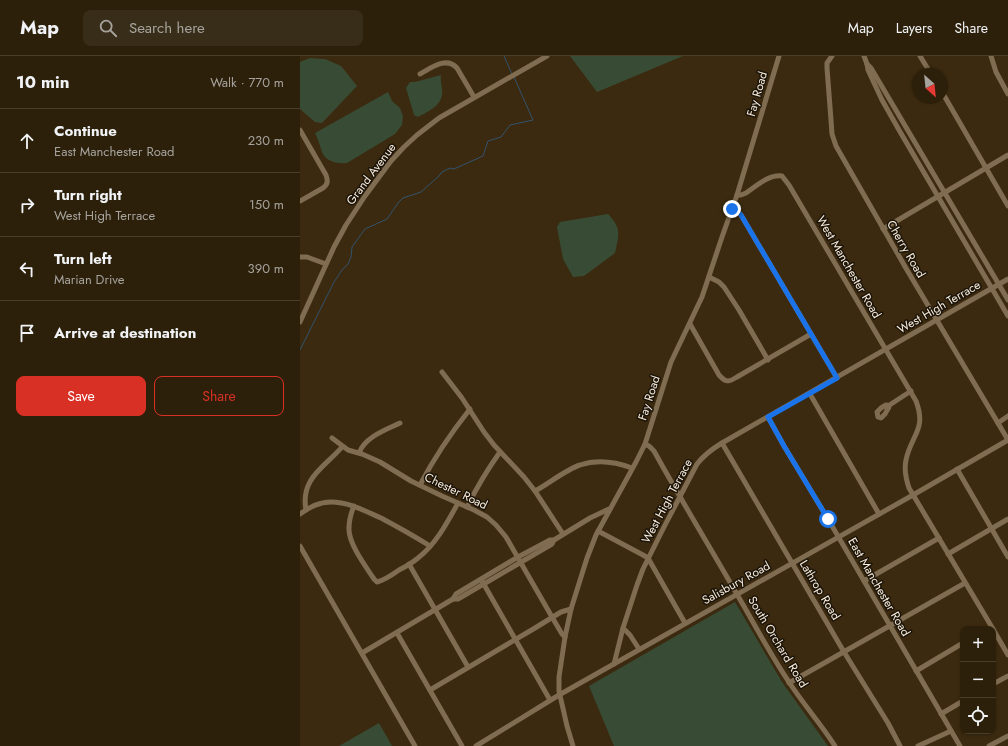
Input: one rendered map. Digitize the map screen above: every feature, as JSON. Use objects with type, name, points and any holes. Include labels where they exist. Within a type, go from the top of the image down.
[{"type":"street","name":"Grand Avenue","points":[[300,322],[326,264],[351,216],[404,146],[431,124],[545,56]]},
{"type":"street","name":"Fay Road","points":[[573,746],[559,695],[559,677],[571,609],[587,558],[598,531],[645,444],[671,362],[702,297],[737,195],[778,56]]},
{"type":"street","name":"Cherry Road","points":[[832,56],[827,63],[831,120],[834,141],[842,159],[1008,440]]},
{"type":"street","points":[[864,56],[868,70],[889,112],[1008,316]]},
{"type":"street","points":[[920,56],[927,68]]},
{"type":"street","points":[[992,56],[996,72],[1008,94]]},
{"type":"street","points":[[420,74],[439,64],[447,62],[454,64],[458,68],[474,97]]},
{"type":"street","points":[[867,64],[871,68],[895,108],[1008,300]]},
{"type":"street","points":[[948,102],[1008,206]]},
{"type":"street","points":[[889,112],[895,108]]},
{"type":"street","points":[[300,130],[326,174],[327,180],[326,186],[300,201]]},
{"type":"street","points":[[883,229],[1008,155]]},
{"type":"street","name":"West Manchester Road","points":[[737,195],[746,193],[769,178],[777,175],[783,177],[911,391],[920,410],[920,424],[908,452],[906,461],[906,478],[909,488],[990,626]]},
{"type":"street","points":[[732,209],[741,215],[837,378]]},
{"type":"street","points":[[300,258],[307,258],[326,264]]},
{"type":"street","points":[[709,277],[719,282],[724,287],[768,360]]},
{"type":"street","name":"West High Terrace","points":[[614,664],[623,628],[637,585],[648,558],[697,464],[707,452],[1008,279]]},
{"type":"street","points":[[690,324],[716,370],[723,380],[726,381],[731,381],[811,334]]},
{"type":"street","points":[[442,372],[470,409],[484,432],[535,491],[563,534]]},
{"type":"street","points":[[888,406],[911,391]]},
{"type":"street","points":[[810,394],[879,514]]},
{"type":"street","points":[[420,485],[440,449],[470,409]]},
{"type":"street","points":[[998,423],[1008,416]]},
{"type":"street","name":"East Manchester Road","points":[[768,417],[960,746]]},
{"type":"street","points":[[360,453],[371,438],[378,433],[400,423]]},
{"type":"street","name":"Chester Road","points":[[332,438],[348,450],[360,453],[380,462],[411,481],[487,517],[506,537],[565,637]]},
{"type":"street","name":"Salisbury Road","points":[[476,746],[550,700],[1008,440]]},
{"type":"street","name":"Lathrop Road","points":[[722,443],[844,652],[888,723],[900,746]]},
{"type":"street","name":"South Orchard Road","points":[[645,444],[654,451],[767,648],[789,683],[826,731],[835,746]]},
{"type":"street","points":[[306,510],[304,494],[306,485],[342,446]]},
{"type":"street","points":[[468,507],[474,492],[500,452]]},
{"type":"street","points":[[535,491],[581,465],[594,462],[609,462],[632,468]]},
{"type":"street","points":[[957,469],[1008,557]]},
{"type":"street","points":[[300,514],[317,504],[330,502],[343,503],[354,506],[401,528],[430,546]]},
{"type":"street","points":[[354,506],[349,533],[359,556],[374,579],[378,582],[409,564],[430,546],[444,528],[458,502]]},
{"type":"street","points":[[362,653],[435,609],[454,599],[458,599],[483,581],[519,560],[552,544],[554,540],[590,518],[609,509]]},
{"type":"street","points":[[948,554],[1008,519]]},
{"type":"street","points":[[598,531],[648,558],[685,623]]},
{"type":"street","points":[[864,581],[939,538]]},
{"type":"street","points":[[300,546],[415,746]]},
{"type":"street","points":[[409,564],[468,667]]},
{"type":"street","points":[[483,581],[550,700]]},
{"type":"street","points":[[789,683],[965,583]]},
{"type":"street","points":[[430,690],[552,617],[571,609]]},
{"type":"street","points":[[623,628],[630,634],[639,649]]},
{"type":"street","points":[[397,632],[462,746]]},
{"type":"street","name":"West Manchester Road","points":[[996,636],[1008,655]]},
{"type":"street","points":[[916,670],[960,645]]},
{"type":"street","points":[[996,682],[1008,676]]},
{"type":"street","points":[[941,714],[960,703]]},
{"type":"street","points":[[918,746],[951,731]]},
{"type":"street","points":[[989,746],[1008,736]]},
{"type":"green space","points":[[570,56],[683,56],[597,92]]},
{"type":"green space","points":[[310,58],[325,59],[341,66],[357,86],[322,123],[315,122],[300,109],[300,62]]},
{"type":"green space","points":[[441,75],[442,93],[439,103],[433,109],[418,117],[414,115],[406,88],[410,82]]},
{"type":"green space","points":[[388,92],[392,101],[400,108],[403,116],[402,125],[395,134],[347,163],[338,163],[327,159],[322,153],[315,133]]},
{"type":"green space","points":[[608,214],[616,224],[618,232],[618,241],[615,253],[584,276],[573,277],[563,259],[557,227],[560,222]]},
{"type":"green space","points":[[735,602],[782,682],[828,746],[614,746],[589,686]]},
{"type":"green space","points":[[379,723],[392,746],[339,746]]},
{"type":"waterway","points":[[504,56],[512,74]]},
{"type":"waterway","points":[[300,350],[334,282],[348,264],[351,257],[352,247],[365,229],[387,219],[403,198],[421,192],[442,172],[450,168],[454,169],[483,156],[488,141],[501,137],[510,125],[533,120],[514,77]]},
{"type":"route","points":[[732,209],[741,215],[837,378],[768,417],[828,519]]}]
